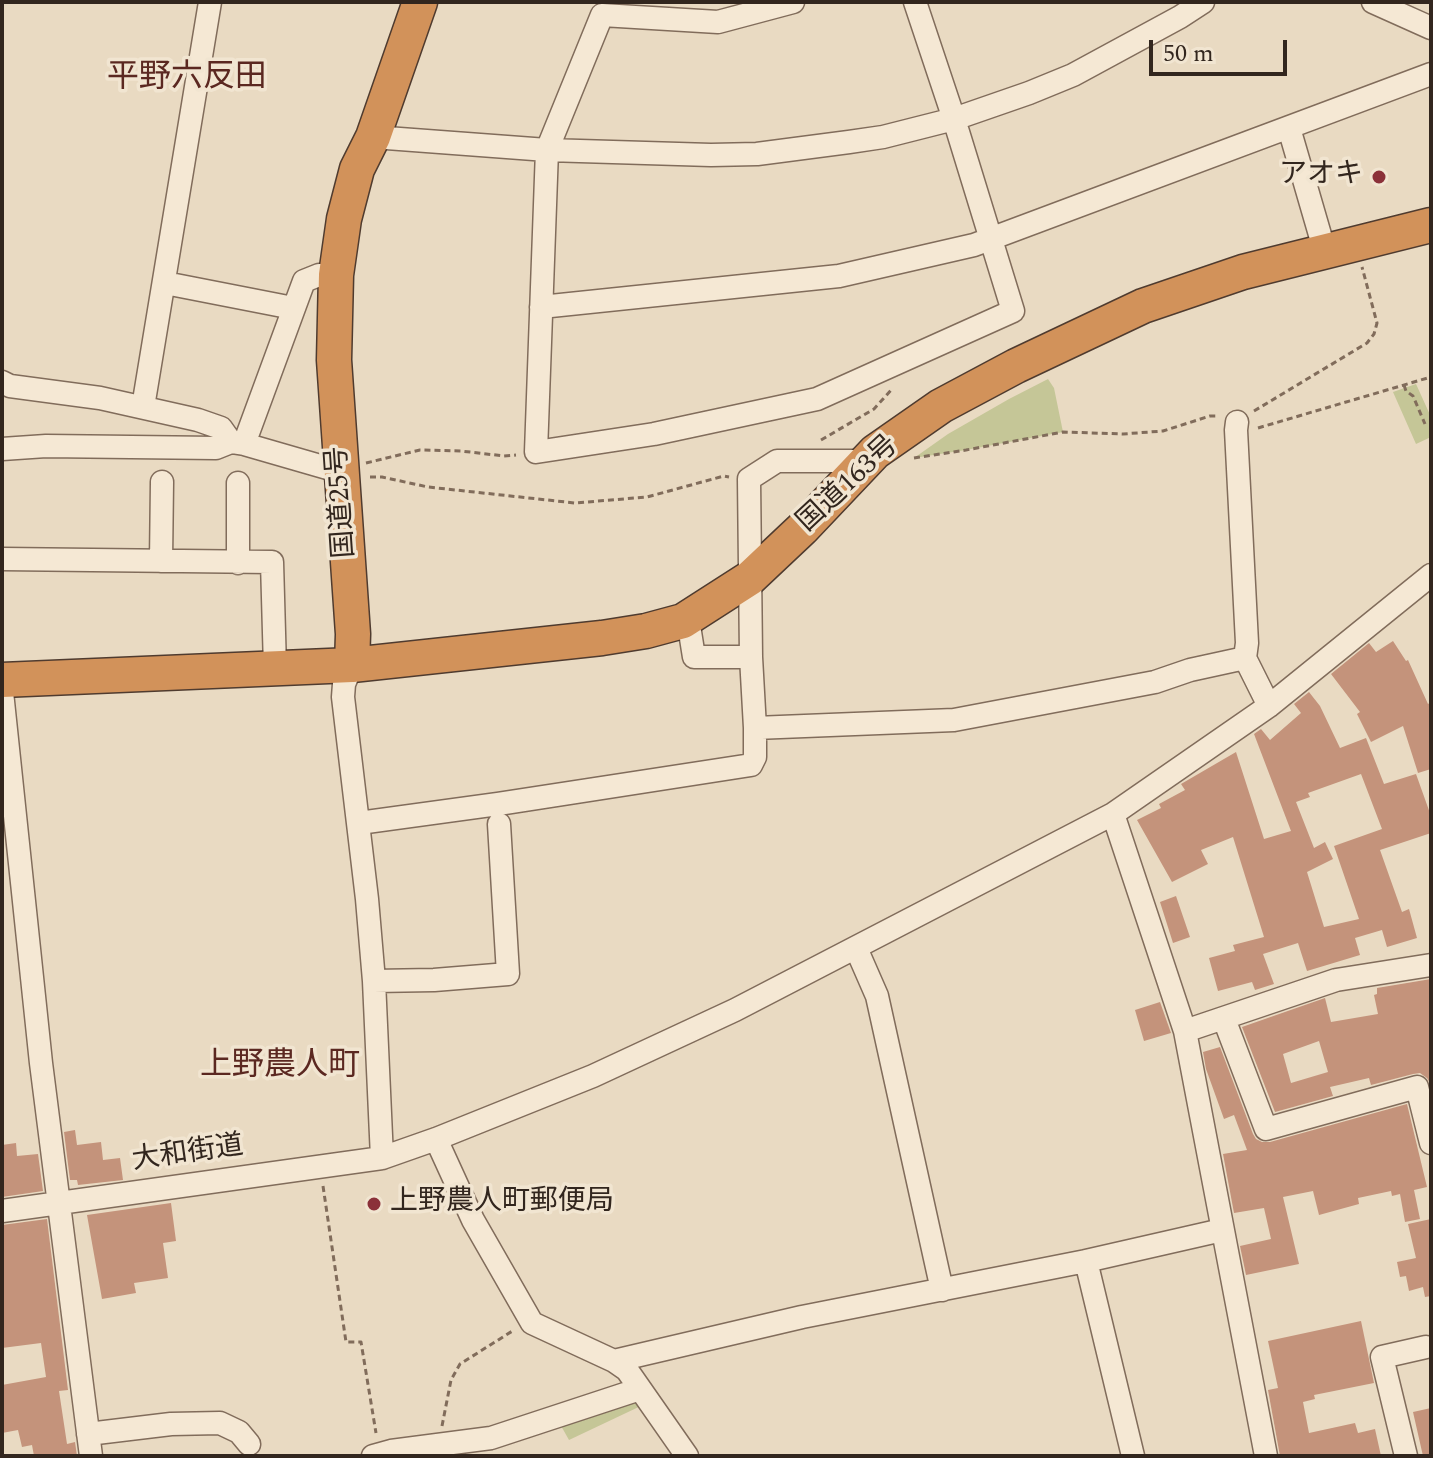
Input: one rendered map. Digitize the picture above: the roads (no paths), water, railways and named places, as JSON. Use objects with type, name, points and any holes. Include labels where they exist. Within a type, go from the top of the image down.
[{"type":"highway","name":"国道25号","points":[[352,665],[356,471],[334,360],[336,275],[344,219],[357,169],[373,137],[420,2]]},
{"type":"highway","name":"国道163号","points":[[352,665],[602,638],[683,621],[750,578],[802,529],[875,452],[941,406],[1016,366],[1143,306],[1243,272],[1431,225]]},
{"type":"highway","points":[[2,680],[352,665]]},
{"type":"street","points":[[143,407],[210,2]]},
{"type":"street","points":[[793,2],[718,22],[602,15],[547,150],[536,452],[654,434],[817,399],[1013,311],[915,2]]},
{"type":"street","points":[[373,137],[547,150],[685,154],[757,154],[872,139],[954,119],[1073,75],[1203,2]]},
{"type":"street","points":[[1373,2],[1431,28]]},
{"type":"street","points":[[541,307],[839,276],[974,245],[1431,74]]},
{"type":"street","points":[[1289,128],[1325,252]]},
{"type":"street","points":[[237,443],[304,281],[319,275],[336,275]]},
{"type":"street","points":[[165,283],[293,308]]},
{"type":"street","points":[[2,382],[10,386],[100,398],[198,420],[221,428],[237,443]]},
{"type":"street","points":[[1237,422],[1247,643],[1245,658],[1269,706]]},
{"type":"street","points":[[2,449],[46,446],[216,448],[237,443],[356,471]]},
{"type":"street","points":[[359,823],[751,765],[755,757],[755,728],[749,479],[777,461],[867,461]]},
{"type":"street","points":[[161,561],[162,482]]},
{"type":"street","points":[[238,483],[238,563]]},
{"type":"street","points":[[2,559],[272,562],[275,668]]},
{"type":"street","name":"大和街道","points":[[2,1211],[382,1158],[593,1076],[735,1010],[1113,814],[1269,706],[1431,575]]},
{"type":"street","points":[[683,621],[690,632],[694,657],[751,657]]},
{"type":"street","points":[[755,728],[954,720],[1155,682],[1190,670],[1245,658]]},
{"type":"street","points":[[352,665],[344,684],[343,697],[374,981],[382,1158]]},
{"type":"street","points":[[2,692],[41,1063],[90,1445],[171,1424],[220,1423],[239,1432],[249,1444]]},
{"type":"street","points":[[1113,814],[1185,1031],[1263,1455]]},
{"type":"street","points":[[374,981],[508,974],[499,824]]},
{"type":"street","points":[[856,948],[877,996],[942,1290]]},
{"type":"street","points":[[1185,1031],[1336,980],[1431,965]]},
{"type":"street","points":[[1224,1019],[1266,1129],[1417,1087],[1431,1143]]},
{"type":"street","points":[[436,1139],[473,1220],[532,1323],[627,1370],[687,1456]]},
{"type":"street","points":[[614,1361],[802,1317],[1086,1261],[1222,1230]]},
{"type":"street","points":[[1086,1261],[1133,1456]]},
{"type":"street","points":[[1406,1456],[1382,1357],[1426,1347]]},
{"type":"street","points":[[384,1454],[441,1444],[494,1447],[640,1389]]},
{"type":"place","name":"アオキ","points":[[1379,177]]},
{"type":"place","name":"上野農人町郵便局","points":[[374,1204]]},
{"type":"district","name":"平野六反田","points":[[187,80]]},
{"type":"district","name":"上野農人町","points":[[280,1068]]}]
